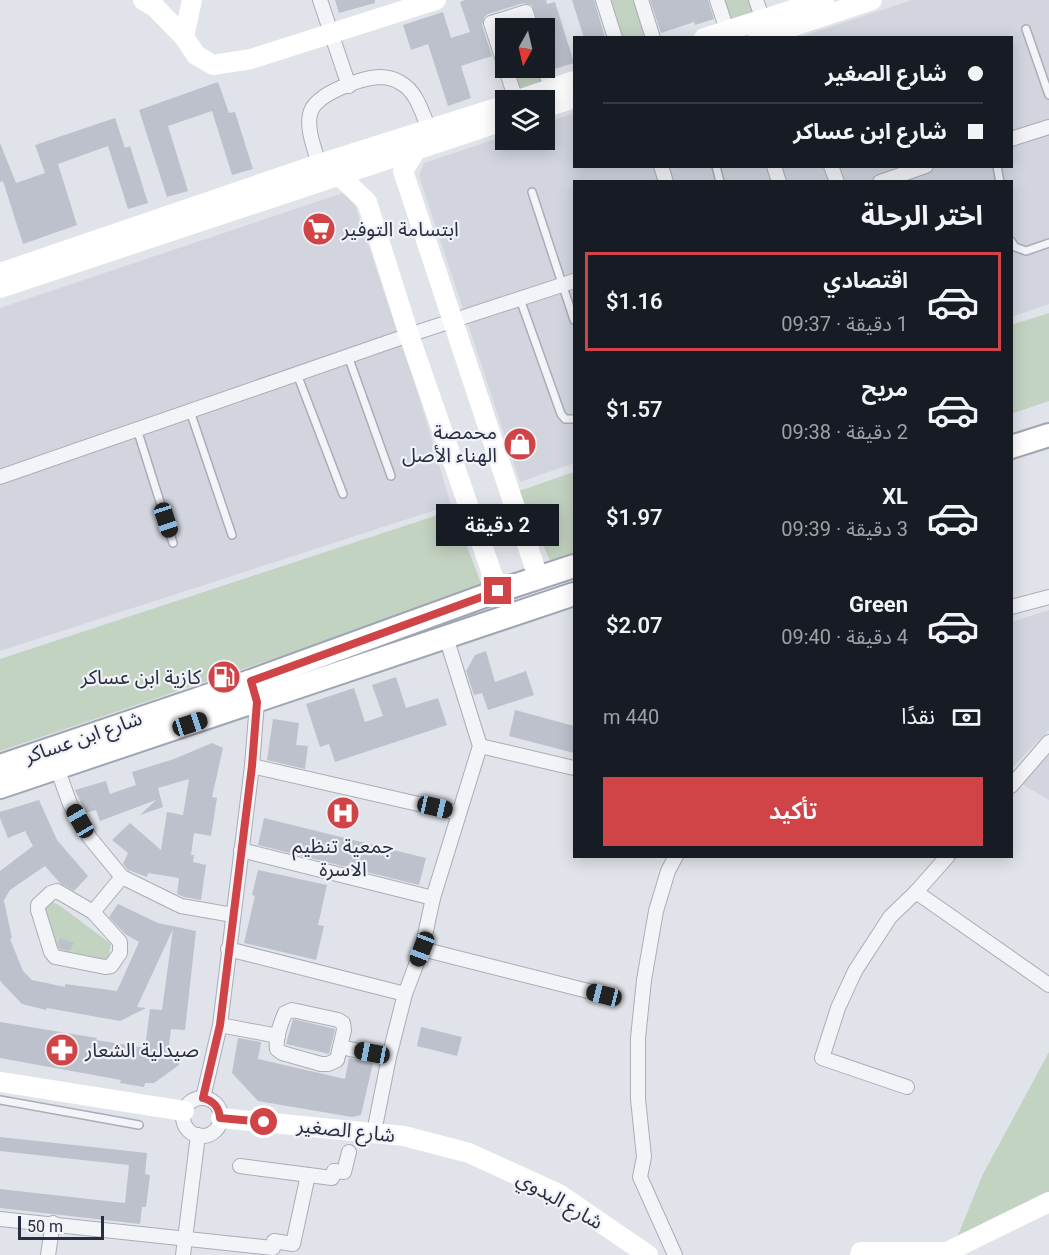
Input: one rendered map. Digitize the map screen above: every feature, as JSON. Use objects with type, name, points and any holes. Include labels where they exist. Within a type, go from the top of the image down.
[{"type":"main road","points":[[143,0],[155,7],[184,37],[196,56],[213,65],[251,59],[436,0]]},
{"type":"main road","points":[[184,37],[192,0]]},
{"type":"main road","points":[[760,29],[824,0]]},
{"type":"main road","points":[[710,36],[727,30],[760,29],[872,0]]},
{"type":"main road","points":[[545,90],[573,81]]},
{"type":"main road","points":[[555,104],[573,98]]},
{"type":"main road","points":[[0,273],[319,165],[495,108]]},
{"type":"main road","points":[[0,288],[495,124]]},
{"type":"main road","points":[[416,150],[403,171],[538,577]]},
{"type":"main road","points":[[340,176],[367,202],[408,335],[498,591]]},
{"type":"main road","points":[[1013,434],[1049,423]]},
{"type":"main road","points":[[1013,446],[1049,435]]},
{"type":"main road","name":"شارع ابن عساكر","points":[[0,787],[57,768],[254,691],[498,591],[573,566]]},
{"type":"main road","name":"شارع ابن عساكر","points":[[0,766],[446,637],[573,594]]},
{"type":"main road","points":[[0,1082],[184,1111]]},
{"type":"main road","name":"شارع الصغير","points":[[220,1118],[404,1136],[468,1153]]},
{"type":"main road","name":"شارع البدوي","points":[[468,1153],[559,1194],[648,1255]]},
{"type":"main road","points":[[860,1255],[861,1252],[947,1252],[1049,1202]]},
{"type":"street","points":[[320,0],[349,86]]},
{"type":"street","points":[[603,0],[614,36]]},
{"type":"street","points":[[641,0],[652,36]]},
{"type":"street","points":[[717,0],[727,30]]},
{"type":"street","points":[[756,0],[760,29]]},
{"type":"street","points":[[507,18],[526,12],[528,18]]},
{"type":"street","points":[[495,22],[491,23],[495,35]]},
{"type":"street","points":[[319,165],[309,126],[311,111],[314,104],[325,94],[349,86],[380,77],[400,82],[416,97],[429,129]]},
{"type":"street","points":[[548,78],[551,88]]},
{"type":"street","points":[[1013,138],[1049,126]]},
{"type":"street","points":[[883,180],[897,171],[919,173]]},
{"type":"street","points":[[0,477],[408,335],[569,283]]},
{"type":"street","points":[[1013,607],[1049,597]]},
{"type":"street","points":[[374,1132],[388,1057],[405,994],[422,949],[433,898],[480,746],[446,637]]},
{"type":"street","points":[[203,1098],[220,1025],[252,766],[254,691]]},
{"type":"street","points":[[1013,784],[1049,742]]},
{"type":"street","points":[[480,746],[573,768]]},
{"type":"street","points":[[252,766],[458,813]]},
{"type":"street","points":[[57,768],[70,804],[90,838],[122,877],[182,906],[232,915]]},
{"type":"street","points":[[241,850],[433,898]]},
{"type":"street","points":[[675,858],[668,871],[656,911],[644,980],[638,1038],[638,1098],[644,1157],[640,1177],[675,1255]]},
{"type":"street","points":[[908,1087],[822,1058],[838,1008],[855,971],[890,916],[916,892],[946,858]]},
{"type":"street","points":[[93,912],[122,877]]},
{"type":"street","points":[[57,891],[93,912],[120,942],[121,948],[111,966],[105,967],[55,957],[51,952],[38,910],[42,900],[51,892],[57,891]]},
{"type":"street","points":[[916,892],[1049,985]]},
{"type":"street","points":[[228,949],[405,994]]},
{"type":"street","points":[[422,949],[604,995]]},
{"type":"street","points":[[292,1010],[343,1023],[344,1030],[337,1060],[328,1064],[282,1053],[277,1049],[278,1036],[285,1013],[292,1010]]},
{"type":"street","points":[[220,1025],[278,1036]]},
{"type":"street","points":[[340,1047],[388,1057]]},
{"type":"street","points":[[203,1098],[214,1102],[218,1107],[220,1118],[214,1131],[198,1135],[188,1130],[184,1111],[191,1102],[203,1098]]},
{"type":"street","points":[[183,1255],[198,1135]]},
{"type":"street","points":[[240,1166],[332,1178],[334,1171],[344,1172],[350,1152]]},
{"type":"street","points":[[0,1219],[185,1237],[267,1251],[273,1248],[274,1241],[293,1244],[308,1175]]},
{"type":"street","points":[[48,1255],[53,1223]]},
{"type":"lane","points":[[1026,29],[1049,95]]},
{"type":"lane","points":[[532,192],[569,283],[573,313]]},
{"type":"lane","points":[[1013,244],[1015,248],[1026,251],[1049,243]]},
{"type":"lane","points":[[520,298],[561,414],[565,419],[573,419]]},
{"type":"lane","points":[[348,356],[391,476]]},
{"type":"lane","points":[[297,374],[343,494]]},
{"type":"lane","points":[[190,411],[232,535]]},
{"type":"lane","points":[[137,429],[173,543]]},
{"type":"lane","points":[[0,1100],[139,1125]]},
{"type":"shaded area","points":[[912,0],[1049,0],[1049,304],[1013,316],[1013,180],[573,180],[573,463],[520,482],[419,176],[424,163],[495,139],[495,150],[555,150],[555,120],[573,113],[573,168],[1013,168],[1013,36],[803,36]]},
{"type":"shaded area","points":[[343,193],[353,199],[417,390],[451,505],[0,651],[0,308]]},
{"type":"shaded area","points":[[1049,610],[1049,730],[1013,767],[1013,621]]},
{"type":"shaded area","points":[[1049,753],[1049,800],[1020,783]]},
{"type":"green space","points":[[608,0],[638,0],[650,36],[620,36]]},
{"type":"green space","points":[[723,0],[752,0],[757,14],[730,23]]},
{"type":"green space","points":[[513,78],[543,78],[545,84],[517,90]]},
{"type":"green space","points":[[1049,313],[1049,401],[1013,413],[1013,324]]},
{"type":"green space","points":[[573,472],[573,557],[552,565],[519,491]]},
{"type":"green space","points":[[453,510],[483,588],[0,751],[0,659]]},
{"type":"green space","points":[[52,902],[111,944],[109,956],[105,960],[60,950],[56,945],[44,909]]},
{"type":"green space","points":[[1049,1052],[1049,1192],[956,1240],[982,1176]]},
{"type":"building","points":[[335,0],[375,0],[375,3],[339,13]]},
{"type":"building","points":[[465,0],[546,0],[547,4],[555,2],[573,63],[555,69],[555,18],[537,18],[532,5],[523,3],[488,14],[484,17],[482,25],[492,56],[461,66],[471,98],[448,106],[428,44],[411,50],[403,25],[443,12],[451,38],[470,32],[460,2]]},
{"type":"building","points":[[572,0],[594,0],[604,36],[583,36]]},
{"type":"building","points":[[650,0],[708,0],[714,19],[695,25],[694,22],[661,33]]},
{"type":"building","points":[[218,82],[229,113],[235,112],[253,169],[232,175],[212,111],[168,126],[188,191],[167,197],[139,110]]},
{"type":"building","points":[[115,118],[125,148],[130,146],[148,203],[128,209],[108,146],[58,164],[77,225],[23,244],[3,181],[0,182],[0,143],[16,183],[45,173],[35,145]]},
{"type":"building","points":[[486,651],[495,682],[526,671],[534,695],[488,710],[482,693],[474,695],[466,671],[475,655]]},
{"type":"building","points":[[396,677],[406,708],[438,698],[447,725],[335,762],[329,744],[320,747],[306,704],[354,688],[365,722],[383,716],[372,685]]},
{"type":"building","points":[[515,710],[573,726],[573,753],[509,736]]},
{"type":"building","points":[[273,719],[299,723],[296,745],[308,746],[305,769],[267,760]]},
{"type":"building","points":[[212,743],[223,748],[212,797],[217,798],[211,836],[194,833],[191,855],[194,855],[193,862],[206,865],[201,900],[177,894],[179,878],[148,873],[147,877],[128,870],[123,864],[128,853],[112,840],[130,823],[161,850],[167,812],[183,815],[189,779],[158,788],[163,807],[140,815],[156,800],[100,821],[96,810],[86,813],[75,790],[106,781],[110,794],[136,785],[132,772],[174,759]]},
{"type":"building","points":[[39,800],[57,840],[88,876],[74,891],[60,883],[45,866],[10,890],[3,902],[12,938],[10,939],[23,971],[32,980],[65,987],[65,984],[117,991],[139,942],[125,934],[109,917],[118,904],[158,923],[196,931],[185,1030],[171,1029],[168,1052],[182,1055],[179,1065],[154,1083],[145,1083],[144,1087],[120,1083],[121,1080],[0,1058],[0,1022],[145,1048],[150,1009],[162,1010],[173,929],[137,1007],[146,1008],[120,1021],[47,1008],[46,1010],[22,1004],[0,980],[0,871],[33,846],[25,831],[8,838],[0,812]]},
{"type":"building","points":[[264,818],[426,858],[419,885],[258,845]]},
{"type":"building","points":[[258,870],[327,885],[318,925],[324,926],[316,960],[244,943],[255,896],[252,895]]},
{"type":"building","points":[[60,938],[74,943],[69,951],[59,948]]},
{"type":"building","points":[[293,1019],[335,1029],[329,1054],[286,1044]]},
{"type":"building","points":[[421,1027],[462,1037],[457,1056],[417,1046]]},
{"type":"building","points":[[238,1038],[261,1042],[258,1059],[345,1079],[349,1058],[373,1063],[361,1115],[352,1117],[258,1101],[232,1073]]},
{"type":"building","points":[[0,1137],[147,1153],[145,1174],[150,1175],[146,1207],[142,1207],[140,1224],[0,1208],[0,1189],[125,1203],[129,1165],[0,1151]]},
{"type":"place","name":"ابتسامة التوفير","points":[[319,229]]},
{"type":"place","name":"محمصة الهناء الأصل","points":[[520,444]]},
{"type":"place","name":"كازية ابن عساكر","points":[[224,677]]},
{"type":"place","name":"جمعية تنظيم الاسرة","points":[[343,813]]},
{"type":"place","name":"صيدلية الشعار","points":[[62,1050]]},
{"type":"route","points":[[264,1122],[220,1118],[220,1112],[214,1102],[203,1098],[220,1025],[252,766],[257,702],[251,681],[498,591]]}]
